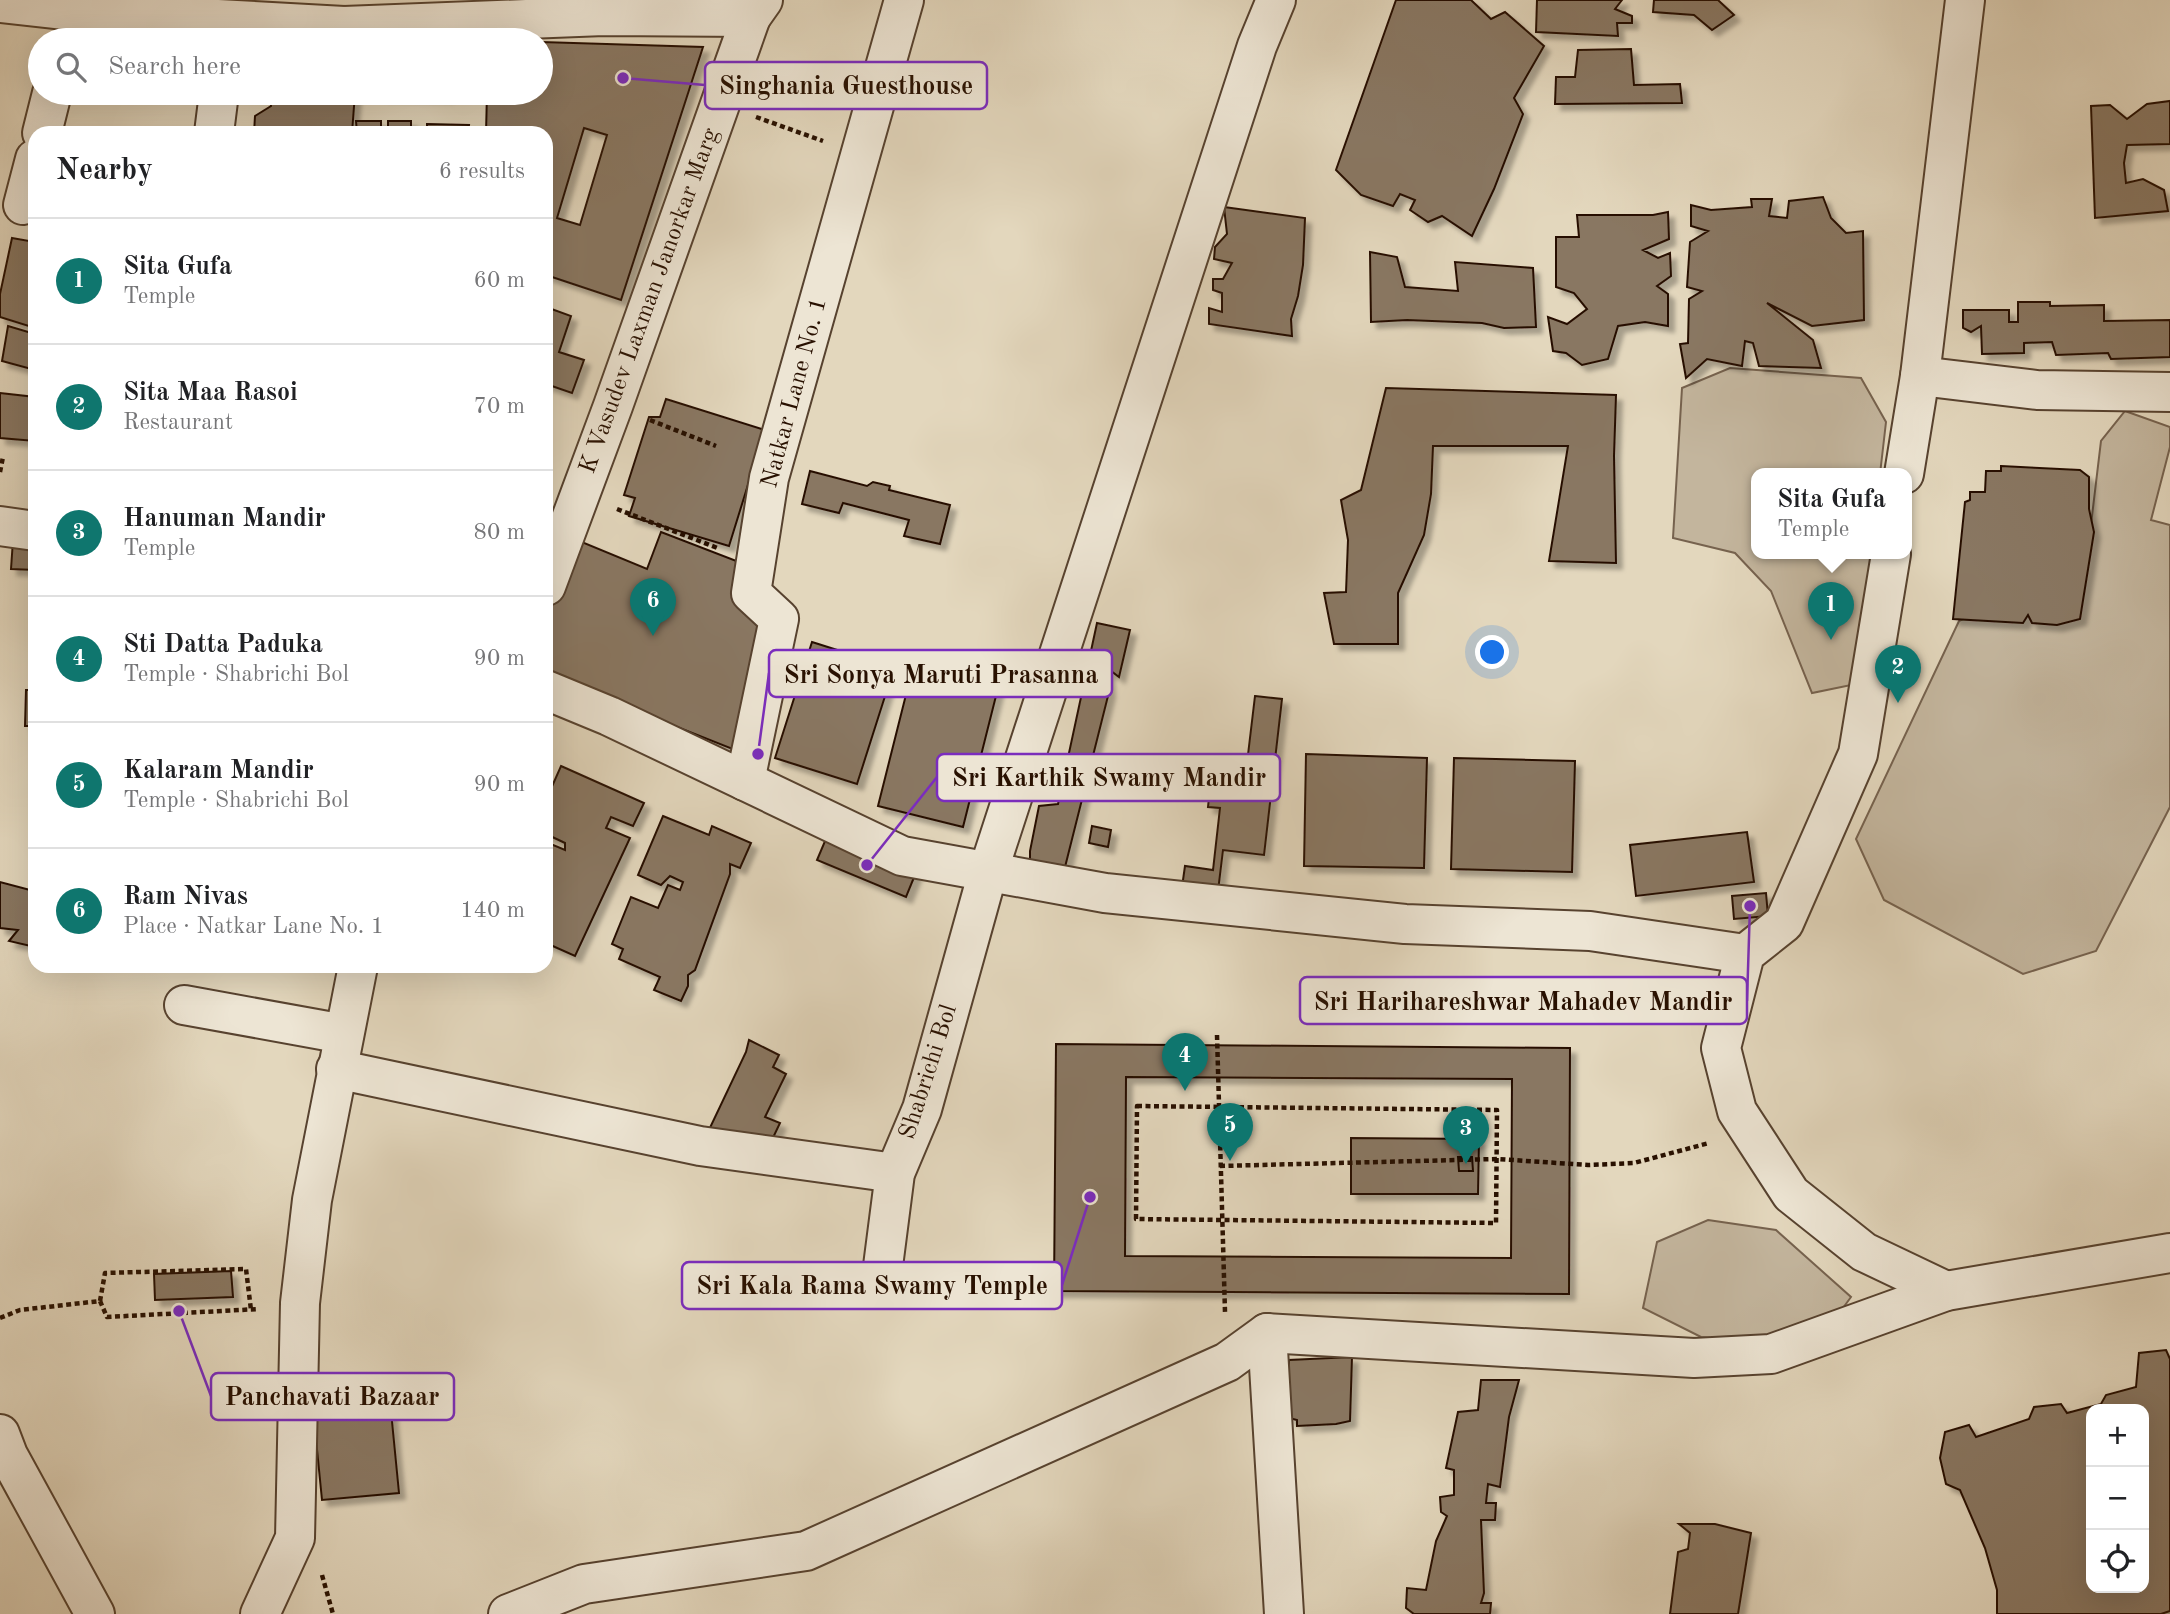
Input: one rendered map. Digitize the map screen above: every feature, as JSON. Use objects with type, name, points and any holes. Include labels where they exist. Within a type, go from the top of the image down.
[{"type":"street","name":"Natkar Lane No. 1","points":[[745,780],[779,619],[751,593],[769,478],[904,0]]},
{"type":"street","name":"Shabrichi Bol","points":[[882,1274],[895,1173],[922,1109],[988,872],[1257,46],[1276,0]]},
{"type":"street","points":[[1905,468],[1920,376],[1965,0]]},
{"type":"street","points":[[0,4],[70,25],[119,7],[218,28]]},
{"type":"street","points":[[286,28],[344,26],[400,12],[604,16],[757,8]]},
{"type":"street","name":"K Vasudev Laxman Janorkar Marg","points":[[553,567],[757,8]]},
{"type":"street","points":[[44,126],[49,105]]},
{"type":"street","points":[[215,126],[218,105]]},
{"type":"street","points":[[23,205],[28,186]]},
{"type":"street","points":[[1920,376],[2037,390],[2170,392]]},
{"type":"street","points":[[0,526],[28,530]]},
{"type":"street","points":[[1890,559],[1858,754],[1784,923],[1745,954],[1721,1048],[1737,1111],[1791,1194],[1864,1252],[1946,1292]]},
{"type":"street","points":[[553,693],[609,716],[902,856],[1105,893],[1405,924],[1590,931],[1745,954]]},
{"type":"street","points":[[260,1614],[295,1538],[300,1303],[312,1200],[357,973]]},
{"type":"street","points":[[184,1005],[340,1051],[700,1146],[895,1173]]},
{"type":"street","points":[[508,1614],[584,1584],[806,1551],[1227,1362],[1268,1333],[1694,1358],[1771,1354],[1946,1292],[2170,1253]]},
{"type":"street","points":[[1268,1333],[1284,1614]]},
{"type":"street","points":[[0,1434],[8,1455],[95,1614]]},
{"type":"path","points":[[720,104],[860,154]]},
{"type":"path","points":[[613,406],[716,446]]},
{"type":"path","points":[[0,472],[3,457]]},
{"type":"path","points":[[615,509],[757,563]]},
{"type":"path","points":[[1217,1035],[1227,1362]]},
{"type":"path","points":[[1137,1106],[1218,1107],[1497,1110],[1496,1223],[1136,1219],[1137,1106]]},
{"type":"path","points":[[1221,1166],[1497,1159],[1588,1165],[1634,1163],[1750,1132]]},
{"type":"path","points":[[251,1310],[246,1269],[104,1273],[100,1301],[107,1317],[251,1310],[300,1303]]},
{"type":"path","points":[[0,1318],[20,1310],[100,1301]]},
{"type":"shaded area","points":[[1730,368],[1861,378],[1886,422],[1881,468],[1751,468],[1751,559],[1872,559],[1861,683],[1812,693],[1771,591],[1735,553],[1673,538],[1682,388]]},
{"type":"shaded area","points":[[2125,411],[2170,427],[2170,447],[2151,520],[2170,525],[2170,807],[2096,951],[2023,974],[1884,900],[1856,839],[1959,621],[1997,602],[2080,616],[2101,441]]},
{"type":"shaded area","points":[[1708,1220],[1776,1230],[1851,1297],[1829,1327],[1738,1341],[1701,1337],[1643,1308],[1657,1242]]},
{"type":"building","points":[[1396,0],[1471,0],[1491,19],[1505,12],[1544,46],[1514,98],[1523,114],[1494,189],[1472,236],[1442,216],[1428,222],[1410,210],[1415,200],[1400,194],[1393,206],[1361,195],[1336,170]]},
{"type":"building","points":[[1537,0],[1622,0],[1615,9],[1632,16],[1632,23],[1617,23],[1618,36],[1536,32]]},
{"type":"building","points":[[1654,0],[1718,0],[1734,15],[1712,30],[1694,15],[1653,12]]},
{"type":"building","points":[[553,42],[703,47],[621,300],[553,277],[553,126],[486,126],[487,105],[553,105]],"holes":[[[584,128],[607,135],[580,225],[557,218]]]},
{"type":"building","points":[[1631,49],[1634,85],[1680,84],[1682,103],[1555,104],[1556,77],[1575,77],[1578,50]]},
{"type":"building","points":[[2170,101],[2170,144],[2127,145],[2124,163],[2126,183],[2143,179],[2164,190],[2168,211],[2095,218],[2091,106],[2110,105],[2127,119],[2147,104]]},
{"type":"building","points":[[354,105],[353,126],[254,126],[255,116],[271,106]]},
{"type":"building","points":[[356,121],[381,121],[381,126],[356,126]]},
{"type":"building","points":[[388,121],[411,121],[411,126],[388,126]]},
{"type":"building","points":[[427,124],[469,125],[469,126]]},
{"type":"building","points":[[1823,197],[1831,218],[1846,233],[1863,231],[1864,320],[1812,326],[1767,303],[1813,340],[1821,368],[1759,366],[1753,343],[1745,341],[1742,366],[1707,359],[1686,378],[1680,344],[1688,343],[1689,299],[1702,291],[1687,287],[1690,242],[1708,231],[1691,226],[1691,205],[1711,210],[1752,207],[1751,199],[1772,199],[1769,216],[1787,218],[1789,201]]},
{"type":"building","points":[[1224,207],[1305,218],[1303,265],[1291,319],[1292,336],[1209,324],[1209,308],[1222,312],[1222,293],[1213,290],[1213,279],[1223,279],[1232,263],[1214,259],[1215,247],[1227,234]]},
{"type":"building","points":[[1668,212],[1669,239],[1643,250],[1658,258],[1670,253],[1671,276],[1657,286],[1668,294],[1668,326],[1645,322],[1618,326],[1608,359],[1582,365],[1566,353],[1553,351],[1548,317],[1567,324],[1587,309],[1574,293],[1556,287],[1556,237],[1579,237],[1577,215],[1653,215]]},
{"type":"building","points":[[12,238],[28,241],[28,326],[0,317],[0,294]]},
{"type":"building","points":[[1370,252],[1397,257],[1405,287],[1458,291],[1455,262],[1533,268],[1536,327],[1504,328],[1482,323],[1407,320],[1371,322]]},
{"type":"building","points":[[2018,302],[2050,302],[2050,306],[2104,305],[2104,321],[2170,320],[2170,357],[2111,359],[2108,353],[2056,355],[2052,342],[2024,343],[2024,353],[1982,354],[1981,326],[1971,332],[1963,328],[1963,310],[2009,310],[2009,322],[2018,322]]},
{"type":"building","points":[[553,310],[571,316],[559,352],[584,360],[572,393],[553,386]]},
{"type":"building","points":[[8,326],[28,332],[28,368],[2,361]]},
{"type":"building","points":[[1386,388],[1616,395],[1616,563],[1549,561],[1568,446],[1433,446],[1431,494],[1424,535],[1398,593],[1398,644],[1334,644],[1324,593],[1346,592],[1348,540],[1341,500],[1361,490]]},
{"type":"building","points":[[0,393],[28,396],[28,440],[0,438]]},
{"type":"building","points":[[666,399],[765,430],[729,546],[629,516],[635,498],[624,495],[649,417],[660,417]]},
{"type":"building","points":[[2001,466],[2080,470],[2089,477],[2089,509],[2094,532],[2080,619],[2057,625],[2032,623],[2028,615],[2023,623],[1953,619],[1965,502],[1970,500],[1970,492],[1985,492],[1986,471],[2001,471]]},
{"type":"building","points":[[810,471],[867,486],[873,482],[890,486],[889,490],[950,505],[940,544],[904,536],[909,520],[843,503],[839,513],[802,504]]},
{"type":"building","points":[[661,532],[739,562],[763,623],[735,750],[553,678],[553,600],[577,540],[647,569]]},
{"type":"building","points":[[13,540],[28,541],[28,570],[11,569]]},
{"type":"building","points":[[1097,623],[1130,630],[1119,677],[1111,671],[1108,675],[1109,692],[1063,875],[1030,867],[1030,851],[1039,806],[1058,804]]},
{"type":"building","points":[[812,642],[894,668],[857,784],[775,758]]},
{"type":"building","points":[[917,651],[1002,672],[963,827],[878,806]]},
{"type":"building","points":[[26,690],[28,690],[28,726],[25,726]]},
{"type":"building","points":[[1255,696],[1282,699],[1264,855],[1223,850],[1218,891],[1182,887],[1185,866],[1213,870],[1220,808],[1208,807],[1213,759],[1247,763]]},
{"type":"building","points":[[1306,754],[1427,758],[1424,868],[1304,866]]},
{"type":"building","points":[[1454,758],[1575,761],[1572,872],[1451,869]]},
{"type":"building","points":[[561,766],[644,803],[633,826],[611,817],[606,828],[630,838],[575,956],[553,946],[553,845],[565,850],[565,843],[553,837],[553,784]]},
{"type":"building","points":[[663,816],[709,835],[712,826],[751,843],[740,868],[730,864],[730,874],[695,970],[688,975],[688,986],[681,1001],[654,990],[660,977],[619,959],[623,949],[612,944],[631,897],[658,908],[668,885],[680,890],[683,882],[670,876],[661,885],[638,875]]},
{"type":"building","points":[[1092,826],[1111,830],[1108,847],[1089,843]]},
{"type":"building","points":[[1747,832],[1754,882],[1636,896],[1630,845]]},
{"type":"building","points":[[828,834],[917,870],[906,897],[817,860]]},
{"type":"building","points":[[0,882],[28,889],[28,945],[9,941],[18,930],[0,928]]},
{"type":"building","points":[[1766,893],[1768,916],[1734,919],[1732,896]]},
{"type":"building","points":[[749,1040],[779,1055],[773,1067],[786,1074],[765,1117],[780,1123],[769,1146],[707,1134],[746,1052]]},
{"type":"building","points":[[1056,1044],[1570,1048],[1569,1294],[1054,1291]],"holes":[[[1126,1077],[1512,1079],[1511,1258],[1125,1256]]]},
{"type":"building","points":[[1351,1138],[1479,1139],[1478,1194],[1351,1194]]},
{"type":"building","points":[[1458,1157],[1472,1157],[1473,1171],[1459,1171]]},
{"type":"building","points":[[231,1271],[233,1297],[155,1300],[154,1274]]},
{"type":"building","points":[[2166,1350],[2170,1359],[2170,1611],[2161,1614],[1997,1614],[1997,1590],[1985,1548],[1960,1490],[1946,1484],[1940,1458],[1945,1432],[1969,1425],[1976,1437],[2029,1419],[2034,1407],[2061,1404],[2067,1413],[2086,1408],[2086,1593],[2149,1593],[2149,1404],[2101,1404],[2106,1395],[2136,1387],[2139,1353]]},
{"type":"building","points":[[1352,1357],[1350,1421],[1297,1426],[1297,1420],[1289,1418],[1289,1360]]},
{"type":"building","points":[[1481,1380],[1519,1380],[1509,1417],[1500,1487],[1488,1484],[1486,1503],[1496,1503],[1495,1520],[1481,1520],[1484,1593],[1481,1603],[1491,1603],[1490,1614],[1414,1614],[1406,1608],[1407,1588],[1426,1590],[1436,1541],[1447,1516],[1441,1512],[1440,1497],[1454,1495],[1454,1470],[1446,1468],[1458,1412],[1478,1410]]},
{"type":"building","points":[[390,1401],[399,1493],[322,1500],[313,1409]]},
{"type":"building","points":[[1679,1524],[1715,1524],[1751,1533],[1738,1614],[1670,1614],[1678,1552],[1688,1549],[1690,1533]]},
{"type":"place","name":"Singhania Guesthouse","points":[[623,78]]},
{"type":"place","name":"Ram Nivas","points":[[653,636]]},
{"type":"place","name":"Sita Gufa","points":[[1831,640]]},
{"type":"place","name":"Sita Maa Rasoi","points":[[1898,703]]},
{"type":"place","name":"Sri Sonya Maruti Prasanna","points":[[758,754]]},
{"type":"place","name":"Sri Karthik Swamy Mandir","points":[[867,865]]},
{"type":"place","name":"Sri Harihareshwar Mahadev Mandir","points":[[1750,906]]},
{"type":"place","name":"Sti Datta Paduka","points":[[1185,1091]]},
{"type":"place","name":"Kalaram Mandir","points":[[1230,1161]]},
{"type":"place","name":"Hanuman Mandir","points":[[1466,1164]]},
{"type":"place","name":"Sri Kala Rama Swamy Temple","points":[[1090,1197]]},
{"type":"place","name":"Panchavati Bazaar","points":[[179,1311]]}]
